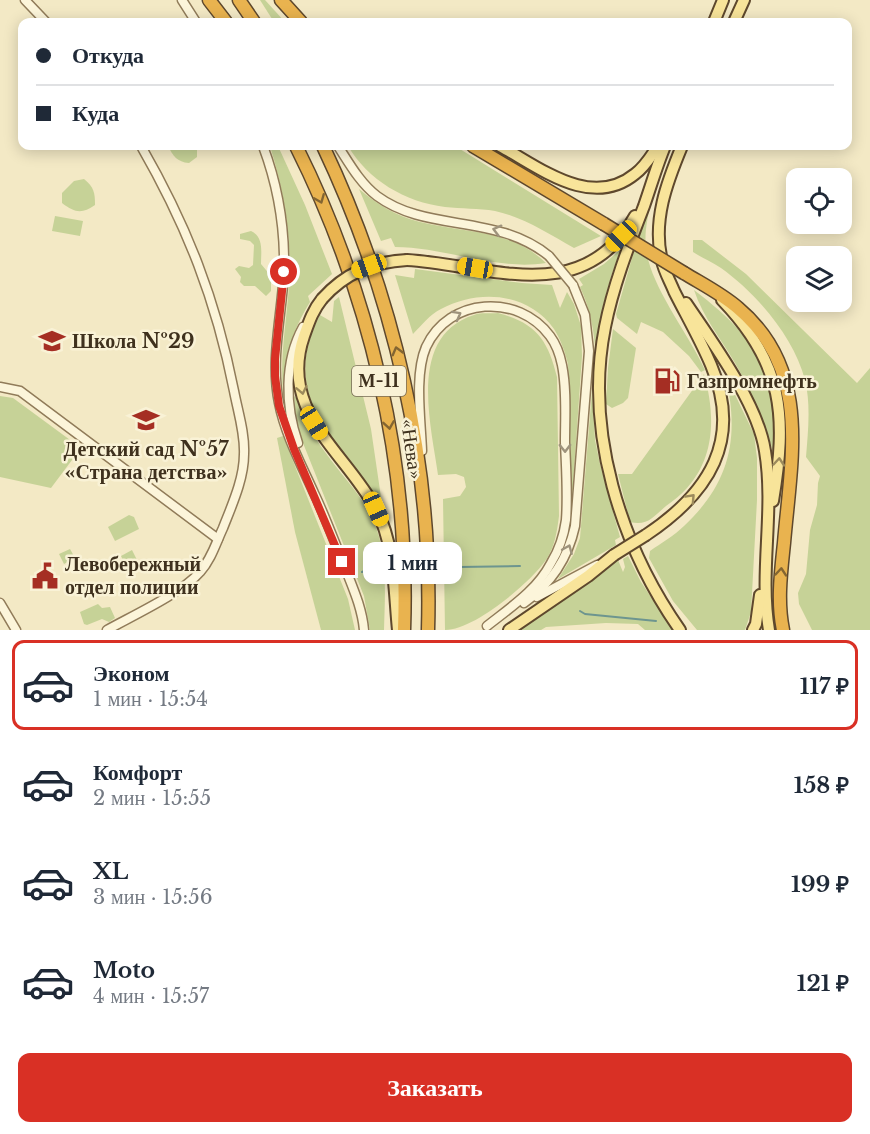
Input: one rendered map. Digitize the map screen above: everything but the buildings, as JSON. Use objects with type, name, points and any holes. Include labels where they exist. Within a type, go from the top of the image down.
[{"type":"highway","points":[[209,0],[223,18]]},
{"type":"highway","points":[[239,0],[251,18]]},
{"type":"highway","points":[[285,4],[297,18]]},
{"type":"highway","name":"«Нева»","points":[[298,150],[310,173],[349,273],[385,407],[401,514],[404,630]]},
{"type":"highway","name":"«Нева»","points":[[325,150],[356,223],[387,315],[410,411],[424,512],[428,562],[428,630]]},
{"type":"highway","points":[[480,150],[684,273],[736,307],[760,332],[780,363],[791,406],[792,438],[781,575],[780,605],[783,630]]},
{"type":"main road","points":[[716,18],[723,0]]},
{"type":"main road","points":[[736,18],[744,0]]},
{"type":"main road","points":[[285,4],[301,18]]},
{"type":"main road","points":[[507,150],[571,184],[599,189],[618,184],[634,175],[655,150]]},
{"type":"main road","points":[[663,150],[624,257],[606,320],[600,369],[600,406],[610,472],[620,512],[636,554],[680,630]]},
{"type":"main road","points":[[509,630],[678,512],[702,486],[718,452],[723,421],[720,393],[714,372],[667,275],[659,248],[660,218],[666,188],[680,150]]},
{"type":"main road","points":[[398,630],[390,561],[376,509],[314,423],[300,387],[300,352],[312,312],[332,287],[357,270],[380,263],[406,260],[429,261],[516,274],[548,275],[576,269],[607,250],[621,236],[637,212],[652,180]]},
{"type":"main road","points":[[667,275],[709,337],[737,384],[762,438],[767,468],[767,540]]},
{"type":"main road","points":[[711,290],[740,320],[760,349],[777,393],[780,423],[779,457],[758,616],[753,630]]},
{"type":"main road","points":[[765,566],[765,605],[769,630]]},
{"type":"main road","points":[[658,595],[689,630]]},
{"type":"street","points":[[25,0],[42,18]]},
{"type":"street","points":[[182,0],[193,18]]},
{"type":"street","points":[[107,630],[187,584],[200,572],[218,539],[241,477],[244,455],[243,434],[215,308],[187,233],[143,150]]},
{"type":"street","points":[[264,150],[275,184],[284,245],[275,359],[276,392],[284,421],[357,599],[364,630]]},
{"type":"street","points":[[341,150],[365,185],[399,208],[482,226],[528,241],[549,256],[573,285],[585,315],[589,351],[575,526],[568,550],[555,573],[535,595],[516,608]]},
{"type":"street","points":[[424,512],[420,376],[426,348],[441,325],[466,309],[494,305],[507,307],[531,318],[546,332],[561,362],[565,401],[566,521],[557,552],[538,584],[483,628]]},
{"type":"street","points":[[312,312],[294,348],[288,392],[295,434],[316,497]]},
{"type":"street","points":[[0,387],[20,391],[218,539]]},
{"type":"street","points":[[483,628],[614,555]]},
{"type":"street","points":[[0,603],[16,630]]},
{"type":"green space","points":[[260,0],[265,0],[281,18],[271,18]]},
{"type":"green space","points":[[170,150],[197,150],[197,157],[189,163],[178,160]]},
{"type":"green space","points":[[271,150],[280,150],[305,205],[332,274],[308,296],[310,302],[291,342],[285,383],[286,413],[282,365],[290,267],[288,232]]},
{"type":"green space","points":[[351,150],[461,150],[601,236],[574,248],[516,217],[489,210],[445,207],[416,200],[377,179]]},
{"type":"green space","points":[[84,179],[93,190],[95,205],[82,211],[71,209],[62,203],[62,193],[74,181]]},
{"type":"green space","points":[[359,189],[395,213],[437,226],[502,238],[518,244],[546,263],[508,264],[414,248],[395,247],[391,238],[381,241]]},
{"type":"green space","points":[[652,199],[646,236],[649,262],[660,290],[705,370],[701,372],[689,356],[663,332],[641,322],[637,334],[617,318],[616,314],[640,230]]},
{"type":"green space","points":[[55,216],[83,221],[80,236],[52,231]]},
{"type":"green space","points":[[251,231],[260,241],[261,264],[271,276],[271,291],[266,296],[255,286],[244,286],[235,269],[239,266],[249,268],[253,265],[254,245],[250,241],[240,239],[240,234]]},
{"type":"green space","points":[[693,240],[702,240],[746,274],[857,383],[870,368],[870,630],[812,630],[799,604],[798,593],[806,574],[810,530],[817,505],[820,476],[806,457],[808,409],[805,380],[792,348],[772,317],[734,278],[693,252]]},
{"type":"green space","points":[[621,249],[605,297],[595,346],[590,316],[580,287],[583,285],[579,279],[604,264]]},
{"type":"green space","points":[[415,269],[552,285],[560,308],[567,292],[574,304],[581,326],[582,356],[572,499],[568,364],[563,346],[554,329],[531,307],[517,301],[486,297],[471,298],[437,311],[413,334],[395,275],[414,278]]},
{"type":"green space","points":[[694,290],[735,326],[750,343],[760,362],[768,381],[773,403],[775,458],[763,421],[747,386],[707,319]]},
{"type":"green space","points":[[339,297],[371,429],[382,504],[335,446],[325,430],[316,414],[306,382],[307,349],[312,332],[320,315],[332,322],[334,301]]},
{"type":"green space","points":[[498,313],[522,322],[538,335],[549,353],[557,377],[559,516],[554,544],[549,555],[527,581],[485,614],[457,628],[445,630],[443,499],[460,496],[466,487],[464,477],[456,474],[438,475],[429,408],[428,384],[431,361],[439,342],[453,326],[477,314]]},
{"type":"green space","points":[[613,329],[636,348],[628,398],[612,408],[606,404]]},
{"type":"green space","points":[[704,374],[710,404],[710,434],[708,448],[697,476],[685,491],[654,517],[646,522],[630,522],[618,474],[632,474]]},
{"type":"green space","points":[[725,374],[754,434],[757,458],[751,612],[745,630],[697,630],[673,601],[649,558],[650,551],[680,530],[700,509],[722,475],[728,457],[732,418]]},
{"type":"green space","points":[[592,391],[595,440],[620,537],[615,540],[616,545],[558,579],[574,554],[580,538]]},
{"type":"green space","points":[[0,396],[13,398],[81,448],[51,488],[0,477]]},
{"type":"green space","points":[[294,396],[317,440],[363,502],[378,532],[385,574],[384,630],[370,630],[364,596],[301,438]]},
{"type":"green space","points":[[283,436],[348,599],[355,630],[321,630],[295,532],[277,438]]},
{"type":"green space","points":[[129,515],[134,517],[139,529],[115,541],[108,527]]},
{"type":"green space","points":[[70,549],[75,558],[64,564],[59,554]]},
{"type":"green space","points":[[132,550],[137,560],[126,566],[121,556]]},
{"type":"green space","points":[[628,556],[641,582],[673,630],[645,630],[638,624],[606,623],[546,627],[541,630],[517,630],[618,560],[623,572],[625,567],[623,559]]},
{"type":"green space","points":[[98,604],[102,608],[110,607],[115,618],[109,622],[102,619],[84,624],[80,612]]},
{"type":"waterway","points":[[449,561],[459,567],[520,566]]},
{"type":"waterway","points":[[362,572],[378,565]]},
{"type":"waterway","points":[[580,611],[585,614],[656,621]]},
{"type":"place","name":"Школа №29","points":[[52,341]]},
{"type":"place","name":"Газпромнефть","points":[[667,381]]},
{"type":"place","name":"Детский сад №57 «Страна детства»","points":[[146,420]]},
{"type":"place","name":"Левобережный отдел полиции","points":[[45,576]]},
{"type":"route","points":[[284,272],[275,359],[276,392],[294,449],[342,562]]}]
